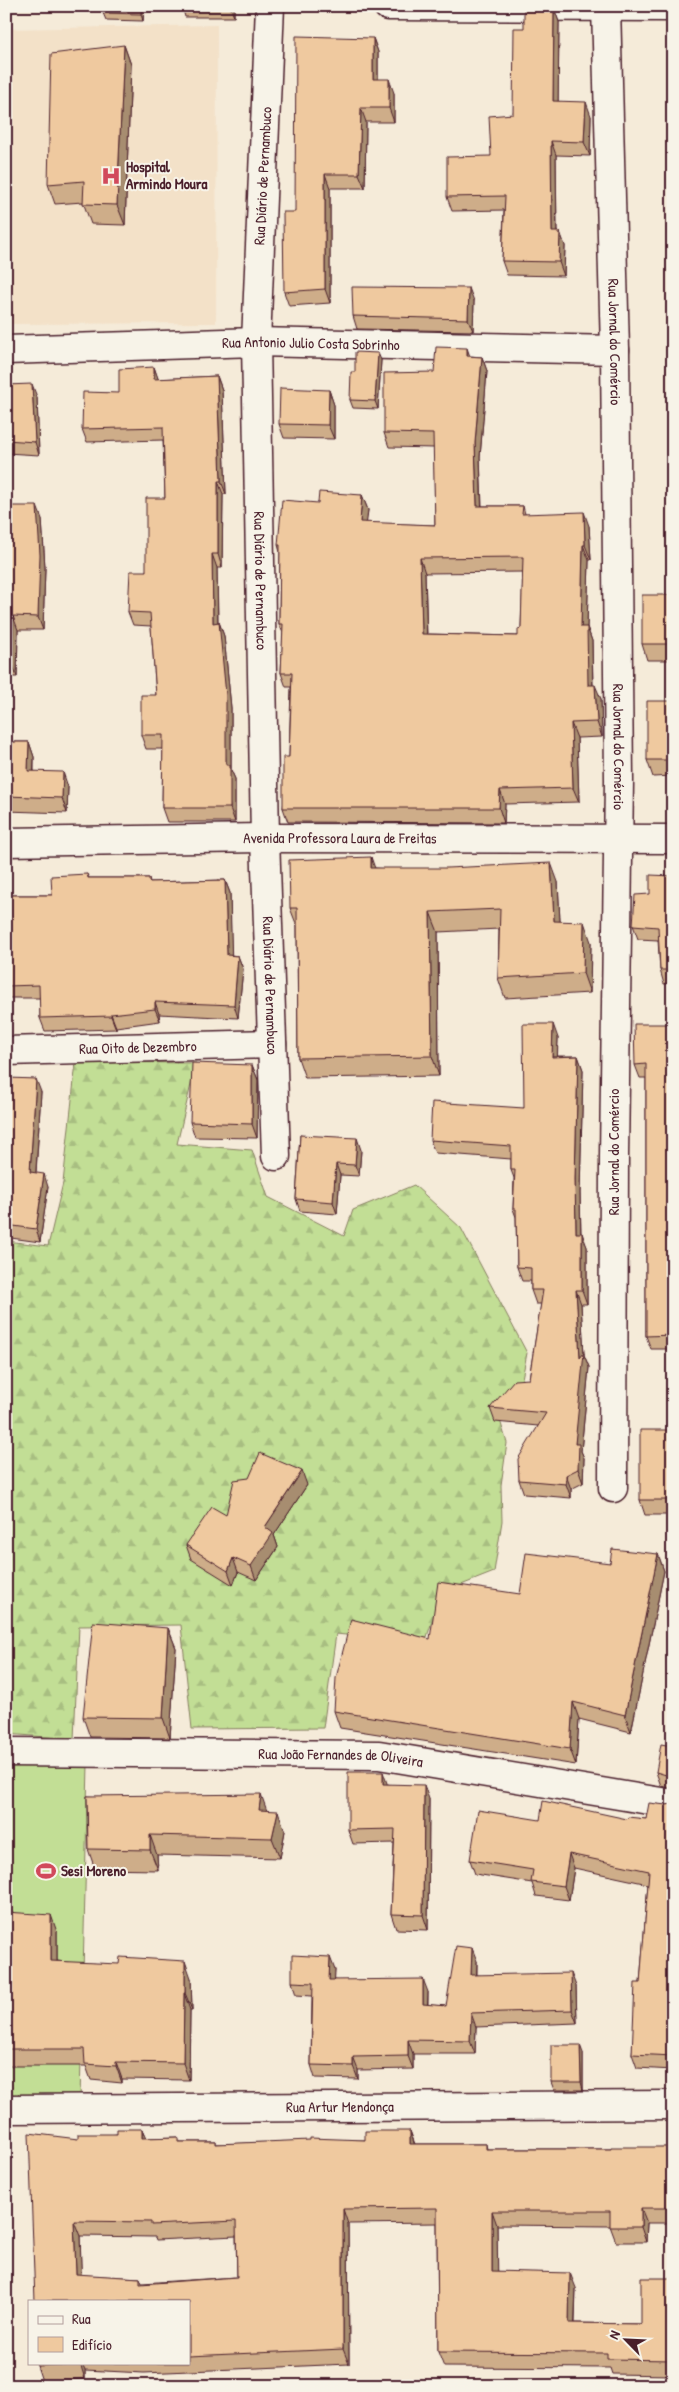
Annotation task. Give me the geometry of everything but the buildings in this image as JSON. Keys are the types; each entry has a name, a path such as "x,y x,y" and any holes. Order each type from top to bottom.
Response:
{"street":[{"name":"Rua Diário de Pernambuco","path":"270,6 256,342 265,838 276,1156"},
{"path":"388,6 673,7"},
{"name":"Rua Jornal do Comércio","path":"606,7 615,350 619,838 614,1127 613,1488"},
{"name":"Rua Antonio Julio Costa Sobrinho","path":"6,350 256,342 615,350"},
{"name":"Avenida Professora Laura de Freitas","path":"6,842 265,838 619,838 673,840"},
{"name":"Rua Oito de Dezembro","path":"6,1051 272,1044"},
{"name":"Rua João Fernandes de Oliveira","path":"6,1752 379,1755 673,1804"},
{"name":"Rua Artur Mendonça","path":"6,2109 673,2105"}],"shaded area":[{"name":"Hospital Armindo Moura","path":"217,25 216,323 6,324 6,29"}],"green space":[{"path":"76,1062 196,1063 177,1144 252,1150 268,1197 344,1236 353,1210 414,1185 461,1228 527,1353 519,1394 499,1417 507,1443 501,1485 502,1521 494,1572 441,1593 425,1643 336,1634 323,1728 192,1729 181,1625 79,1626 74,1739 6,1734 6,1241 48,1246 63,1183"},
{"name":"Sesi Moreno","path":"6,1762 88,1764 80,2100 6,2100"}],"place":[{"name":"Hospital Armindo Moura","path":"111,176"},
{"name":"Sesi Moreno","path":"46,1871"}]}
